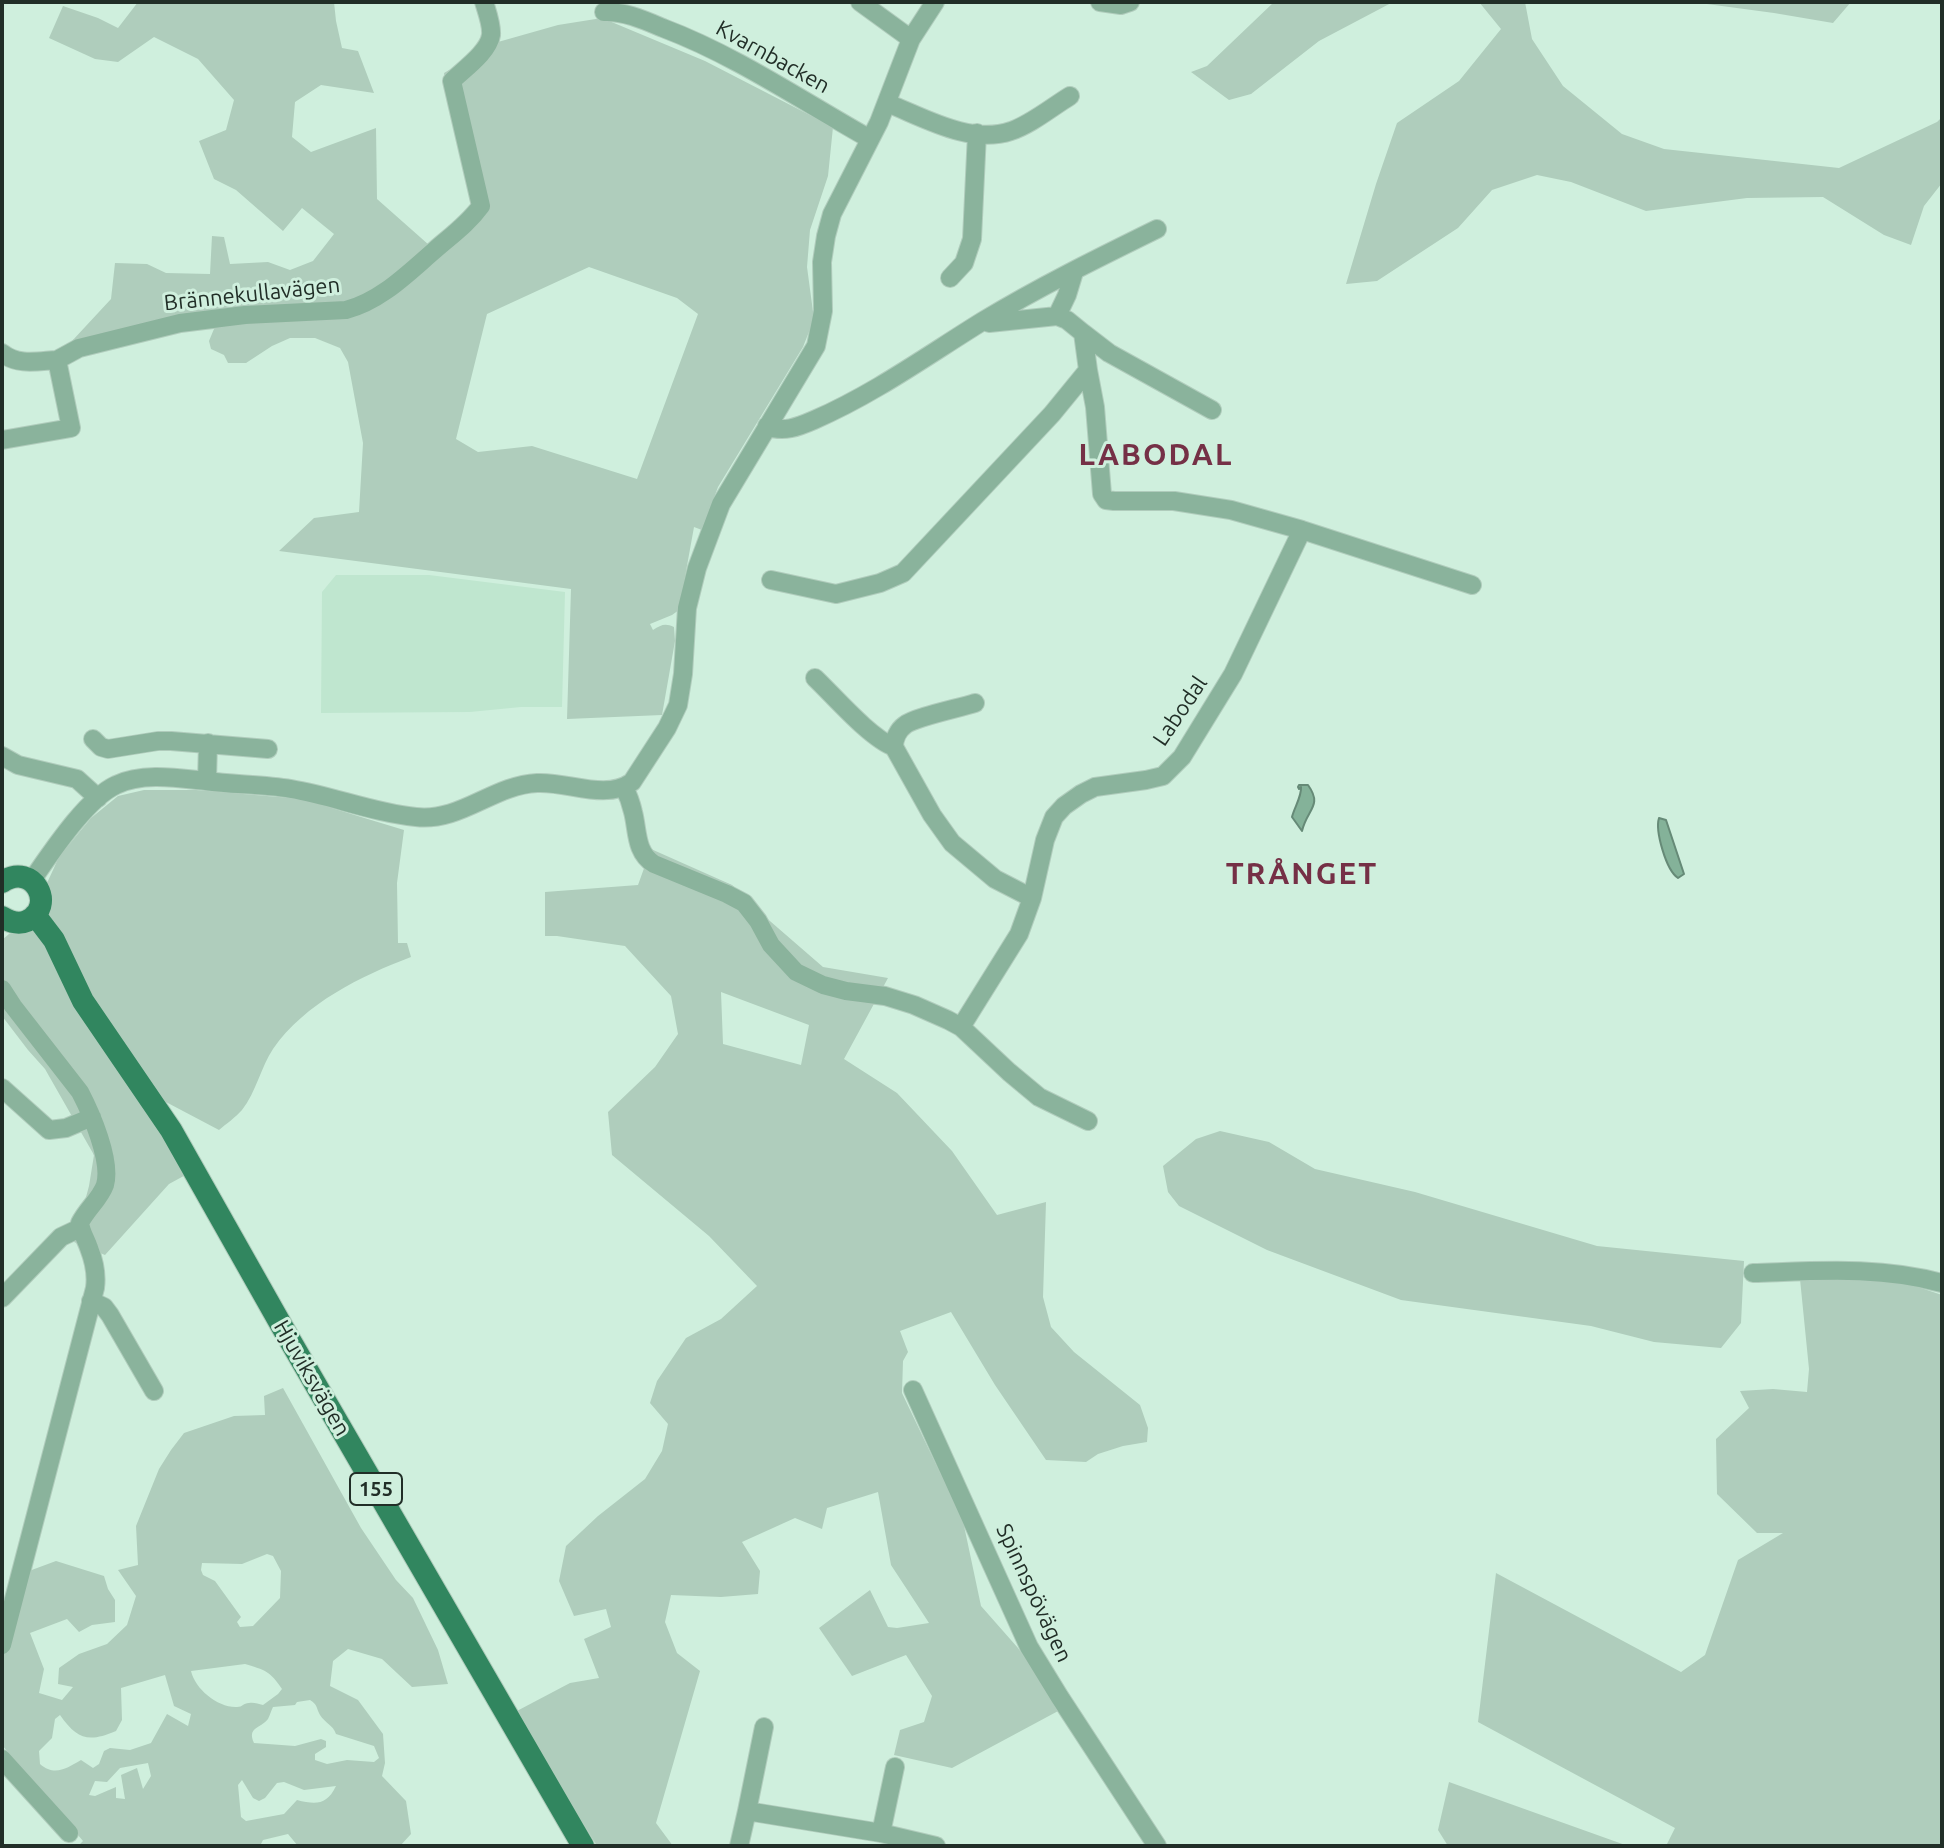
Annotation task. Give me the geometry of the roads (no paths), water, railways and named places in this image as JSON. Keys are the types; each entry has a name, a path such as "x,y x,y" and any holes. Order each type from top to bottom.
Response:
{"main road":[{"path":"2,882 17,876 32,880"},
{"name":"Hjuviksvägen","path":"32,880 41,897 35,915 54,940 83,1001 171,1130 583,1846"},
{"path":"2,917 21,923 35,915"}],"street":[{"name":"Brännekullavägen","path":"57,360 79,348 180,323 245,315 346,310 362,306 406,275 471,219 481,206 452,81 482,53 489,42 491,36 484,2"},
{"path":"860,2 911,39"},
{"path":"32,880 98,798 116,785 139,778 288,788 396,814 431,818 457,813 498,792 537,783 608,791 624,787 637,777 674,716 681,690 687,608 697,568 721,504 816,346 823,311 822,262 826,236 840,196 887,103 911,39 935,2"},
{"path":"1100,2 1121,5 1130,2"},
{"name":"Kvarnbacken","path":"604,12 637,18 689,37 759,73 870,139"},
{"path":"887,103 963,132 1001,134 1014,130 1070,96"},
{"path":"950,278 964,263 972,239 977,133"},
{"path":"767,426 777,430 789,429 832,412 986,320 1157,229"},
{"path":"1057,316 1074,272"},
{"path":"986,320 989,323 1057,316 1067,320 1109,353 1212,410"},
{"path":"1083,333 1095,407 1102,494 1106,500 1174,501 1231,510 1472,585"},
{"path":"2,353 19,362 57,360 71,428 2,440"},
{"path":"771,580 836,594 880,583 903,573 1052,414 1088,370"},
{"name":"Labodal","path":"961,1027 1019,934 1054,817 1064,806 1095,787 1163,776 1182,757 1237,667 1302,530"},
{"path":"815,678 869,730 894,747"},
{"path":"975,703 904,725 894,740 894,747 932,815 952,843 995,879 1032,898"},
{"path":"93,739 108,749 158,741 268,749"},
{"path":"207,781 208,743"},
{"path":"2,756 18,765 77,779 98,798"},
{"path":"624,787 644,856 654,864 744,903 771,945 796,972 823,985 885,996 914,1005 961,1027 1039,1097 1088,1121"},
{"path":"2,989 80,1092 101,1144 106,1182 81,1219 80,1228 91,1251 95,1270 95,1288 2,1645"},
{"path":"2,1088 49,1130 66,1128 92,1117"},
{"path":"2,1298 61,1237 80,1228"},
{"path":"1753,1273 1856,1270 1889,1272 1942,1283"},
{"path":"91,1301 104,1307 110,1315 154,1391"},
{"name":"Spinnspövägen","path":"913,1390 1029,1647 1150,1844"},
{"path":"739,1846 764,1727"},
{"path":"2,1759 69,1833"},
{"path":"881,1833 895,1767"},
{"path":"747,1811 881,1833 936,1846"}],"district":[{"name":"LABODAL","path":"1156,455"},
{"name":"TRÅNGET","path":"1302,874"}]}
